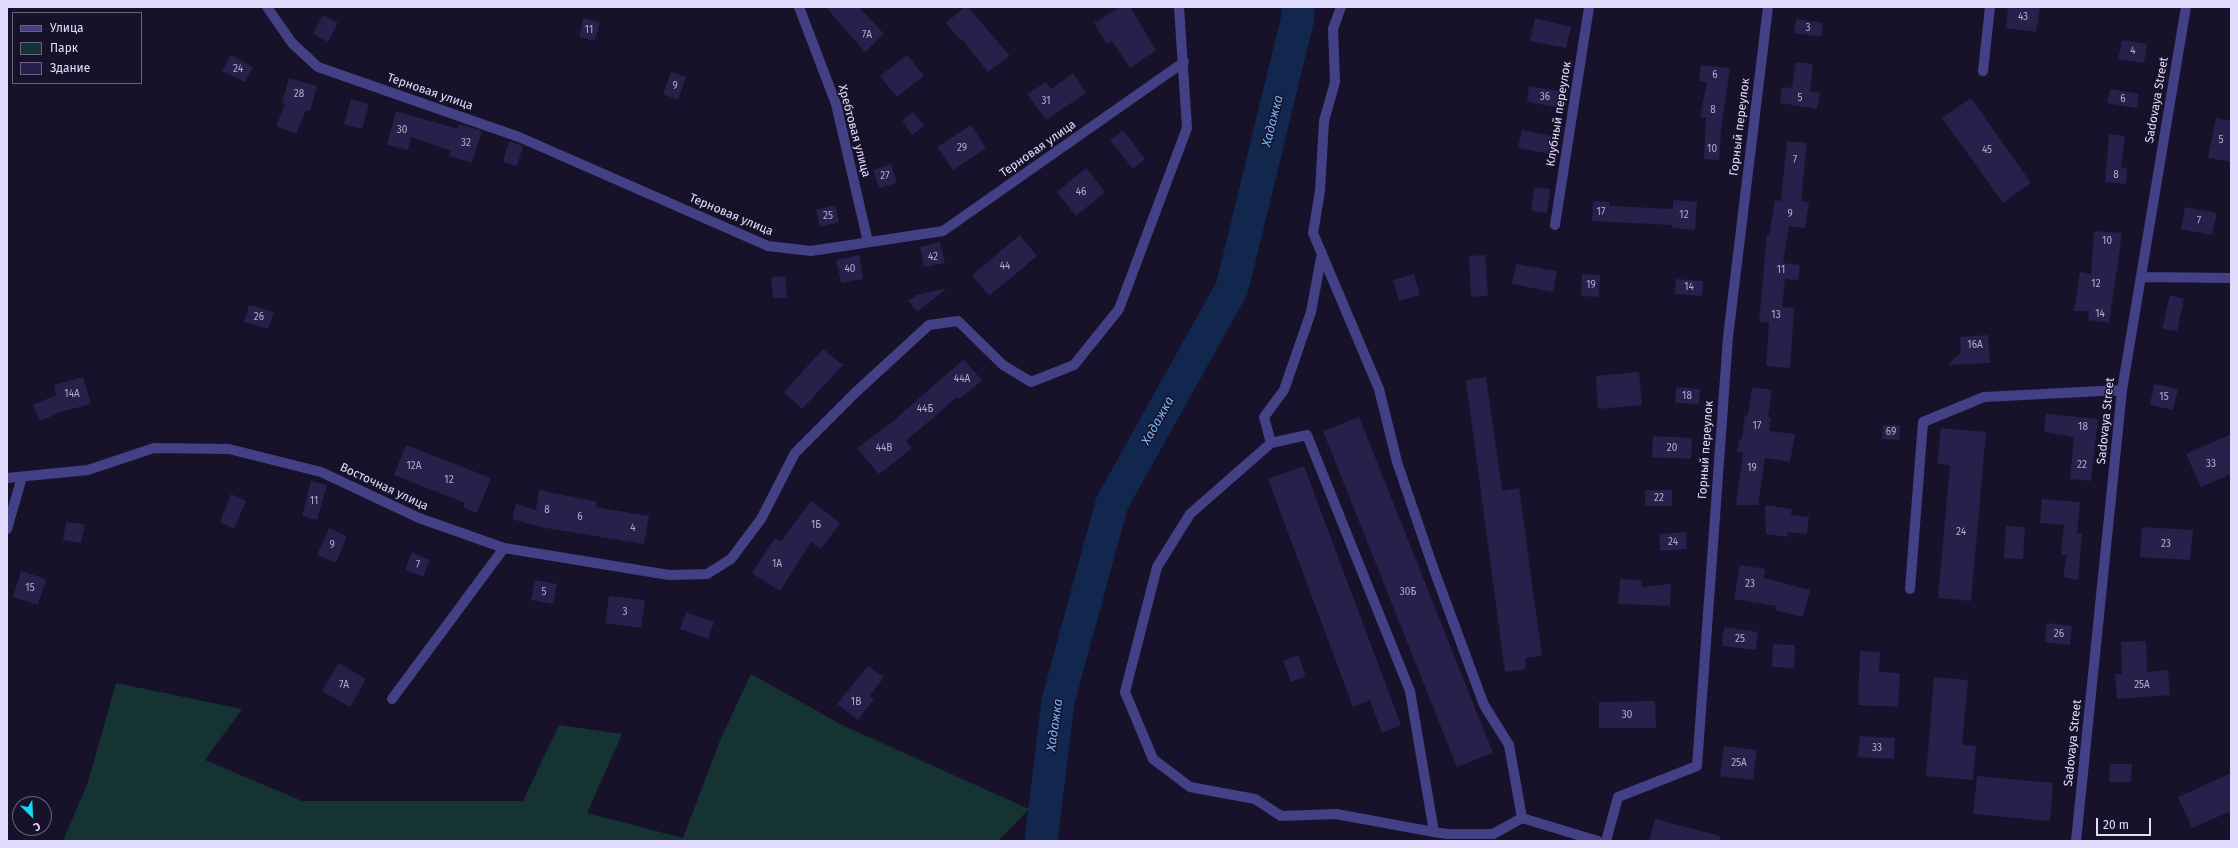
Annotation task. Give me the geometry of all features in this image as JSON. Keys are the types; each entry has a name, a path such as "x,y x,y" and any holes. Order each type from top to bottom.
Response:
{"street":[{"name":"Терновая улица","path":"267,7 292,43 318,66 519,137 768,246 811,251 943,231 1184,62"},
{"name":"Хребтовая улица","path":"799,7 836,104 868,242"},
{"path":"1180,7 1184,62"},
{"path":"1341,7 1333,29 1335,82 1324,121 1320,191 1313,233 1379,388 1397,462 1434,570 1484,705 1508,745 1522,818"},
{"name":"Клубный переулок","path":"1555,225 1589,7"},
{"name":"Горный переулок","path":"1606,841 1618,797 1697,766 1728,337 1768,7"},
{"path":"1983,71 1990,7"},
{"name":"Sadovaya Street","path":"2076,841 2122,390 2186,7"},
{"name":"Восточная улица","path":"7,478 88,470 154,448 229,449 321,472 419,518 504,548 669,575 707,574 731,560 761,519 795,453 856,392 928,325 958,321 1003,365 1031,382 1074,365 1119,309 1187,128 1184,62"},
{"path":"1271,443 1264,417 1284,390 1287,383 1311,312 1322,253"},
{"path":"2141,277 2231,278"},
{"path":"1910,589 1923,422 1984,397 2122,390"},
{"path":"1434,832 1410,691 1307,435 1271,443 1190,514 1157,566 1125,692 1153,759 1190,787 1255,799 1281,816 1336,814 1434,832 1447,834 1493,834 1522,818 1598,841"},
{"path":"7,529 22,477"},
{"path":"392,699 504,548"}],"green space":[{"path":"751,674 842,725 1029,809 998,841 63,841 88,782 116,683 242,709 205,760 302,801 523,801 559,725 622,734 587,813 683,838 721,738"}],"building":[{"path":"826,7 859,7 884,34 865,52"},
{"path":"965,7 968,7 1010,56 988,72 962,39 961,41 946,23"},
{"path":"1120,7 1130,7 1156,50 1130,68 1112,41 1107,44 1094,23"},
{"path":"2008,7 2040,7 2036,32 2006,28"},
{"path":"323,15 338,23 328,42 313,34"},
{"path":"583,18 600,22 595,41 579,37"},
{"path":"1535,18 1571,27 1566,48 1530,41"},
{"path":"1796,19 1823,23 1821,37 1794,33"},
{"path":"2122,40 2147,44 2144,63 2118,59"},
{"path":"231,55 253,67 245,82 222,71"},
{"path":"907,55 924,76 897,97 880,76"},
{"path":"1796,62 1813,64 1810,91 1820,93 1817,109 1780,103 1782,87 1792,88"},
{"path":"1701,65 1730,68 1721,130 1719,160 1704,159 1706,118 1700,117 1707,82 1699,81"},
{"path":"671,72 686,77 678,100 663,94"},
{"path":"1073,73 1086,93 1046,120 1027,94 1046,82 1051,89"},
{"path":"289,78 317,86 310,111 306,110 296,134 276,126 285,104 282,103"},
{"path":"1529,86 1564,92 1561,108 1527,102"},
{"path":"2110,89 2139,94 2137,108 2107,103"},
{"path":"1971,98 2031,183 2003,203 1942,118"},
{"path":"351,99 369,104 362,129 344,124"},
{"path":"396,111 458,129 459,124 482,131 472,163 449,156 451,151 411,137 408,150 387,145"},
{"path":"913,112 924,126 912,135 902,120"},
{"path":"2216,118 2231,121 2231,162 2208,158"},
{"path":"971,125 986,148 953,170 937,147"},
{"path":"1123,130 1145,159 1133,169 1110,140"},
{"path":"1522,130 1558,137 1555,155 1518,148"},
{"path":"2109,134 2125,136 2121,168 2127,168 2126,184 2105,182"},
{"path":"509,141 523,146 517,166 503,162"},
{"path":"1787,141 1807,143 1801,201 1809,202 1805,228 1789,226 1783,263 1800,265 1798,280 1785,279 1782,307 1794,308 1790,368 1766,366 1769,323 1759,322 1767,234 1769,235 1775,200 1781,201"},
{"path":"891,164 897,183 879,188 873,170"},
{"path":"1086,168 1105,192 1076,216 1057,192"},
{"path":"1534,187 1550,189 1547,213 1531,211"},
{"path":"1673,200 1697,202 1695,230 1671,228 1672,225 1592,221 1593,201 1610,202 1609,206 1673,209"},
{"path":"835,205 839,222 820,227 816,210"},
{"path":"2185,207 2217,213 2212,235 2181,229"},
{"path":"2094,231 2122,233 2109,323 2088,320 2089,311 2074,311 2080,272 2091,274"},
{"path":"1020,235 1037,256 989,296 972,275"},
{"path":"940,242 945,263 924,267 920,247"},
{"path":"859,255 863,279 841,283 836,260"},
{"path":"1485,255 1488,296 1471,297 1469,256"},
{"path":"1516,264 1557,271 1553,292 1512,284"},
{"path":"1414,274 1420,295 1399,301 1393,280"},
{"path":"1582,274 1600,275 1599,297 1581,296"},
{"path":"785,276 787,297 773,299 771,277"},
{"path":"1676,279 1703,281 1702,296 1675,294"},
{"path":"947,288 917,312 908,301 917,295"},
{"path":"2170,295 2184,299 2177,331 2162,329"},
{"path":"249,305 274,312 268,329 244,322"},
{"path":"1988,335 1990,363 1947,365 1961,353 1960,337"},
{"path":"823,349 843,365 802,409 784,392"},
{"path":"964,359 982,381 959,399 957,397 906,441 912,448 879,474 857,448 891,423"},
{"path":"1639,372 1642,405 1598,409 1596,376"},
{"path":"83,377 91,404 61,412 40,421 33,405 56,395 54,385"},
{"path":"1486,377 1502,491 1519,488 1542,656 1525,658 1526,669 1505,672 1466,380"},
{"path":"2154,384 2178,389 2173,410 2150,405"},
{"path":"1676,387 1700,389 1699,404 1675,403"},
{"path":"1752,387 1772,390 1768,417 1771,417 1769,431 1795,434 1790,462 1765,458 1758,505 1736,505 1743,453 1737,452 1739,439 1742,439 1745,415 1748,415"},
{"path":"2046,414 2098,419 2091,481 2070,479 2074,437 2044,432"},
{"path":"1359,417 1493,753 1457,767 1323,431"},
{"path":"1883,425 1900,425 1899,440 1882,439"},
{"path":"1941,428 1986,432 1971,601 1938,598 1950,465 1937,464"},
{"path":"2231,434 2231,474 2201,487 2186,454"},
{"path":"1653,436 1692,438 1691,459 1652,457"},
{"path":"406,445 491,478 477,513 463,507 465,503 394,475"},
{"path":"1304,466 1401,725 1382,733 1370,700 1353,707 1268,479"},
{"path":"311,481 327,485 317,520 302,516"},
{"path":"539,490 597,502 596,507 649,516 644,544 540,527 512,519 516,504 536,510"},
{"path":"1645,490 1672,490 1672,506 1645,506"},
{"path":"231,494 246,501 234,529 220,522"},
{"path":"2042,499 2080,502 2077,533 2082,534 2078,580 2063,577 2067,555 2061,555 2064,525 2040,523"},
{"path":"811,501 840,523 821,549 811,542 780,591 752,573 775,538 781,541"},
{"path":"1765,505 1792,509 1791,515 1809,517 1807,534 1788,532 1787,537 1766,534"},
{"path":"66,522 85,524 81,543 63,540"},
{"path":"2006,526 2025,527 2023,559 2004,558"},
{"path":"2142,527 2193,530 2190,560 2140,557"},
{"path":"329,528 347,536 336,563 317,555"},
{"path":"1686,532 1687,549 1660,551 1659,534"},
{"path":"412,552 430,560 423,577 405,570"},
{"path":"1740,565 1765,569 1764,578 1810,590 1803,617 1775,610 1776,606 1734,599"},
{"path":"21,571 46,579 38,605 13,597"},
{"path":"1620,579 1642,580 1641,587 1671,584 1670,606 1618,604"},
{"path":"535,580 557,584 553,604 531,600"},
{"path":"609,596 645,600 641,628 605,623"},
{"path":"686,612 714,622 708,639 680,629"},
{"path":"2047,623 2072,626 2070,645 2045,642"},
{"path":"1724,627 1758,632 1756,650 1722,646"},
{"path":"2146,641 2147,672 2168,670 2170,695 2117,699 2115,674 2122,674 2121,642"},
{"path":"1773,644 1795,645 1794,668 1772,667"},
{"path":"1860,651 1880,652 1879,672 1900,673 1898,707 1858,705"},
{"path":"1298,655 1306,676 1291,682 1283,661"},
{"path":"339,663 366,679 350,707 322,691"},
{"path":"868,666 884,677 870,696 874,699 858,720 837,704"},
{"path":"1934,677 1968,680 1962,745 1976,746 1973,780 1926,776"},
{"path":"1655,701 1656,728 1599,728 1599,702"},
{"path":"1860,736 1895,738 1894,759 1858,757"},
{"path":"1724,746 1757,750 1753,780 1720,776"},
{"path":"2110,764 2132,764 2131,782 2109,782"},
{"path":"2231,773 2231,811 2192,828 2178,797"},
{"path":"1977,776 2053,783 2050,821 1973,814"},
{"path":"1655,819 1720,836 1720,841 1649,841"}],"waterway":[{"name":"Хадажка","path":"1041,841 1058,701 1112,503 1232,288 1298,17 1298,7"}]}
